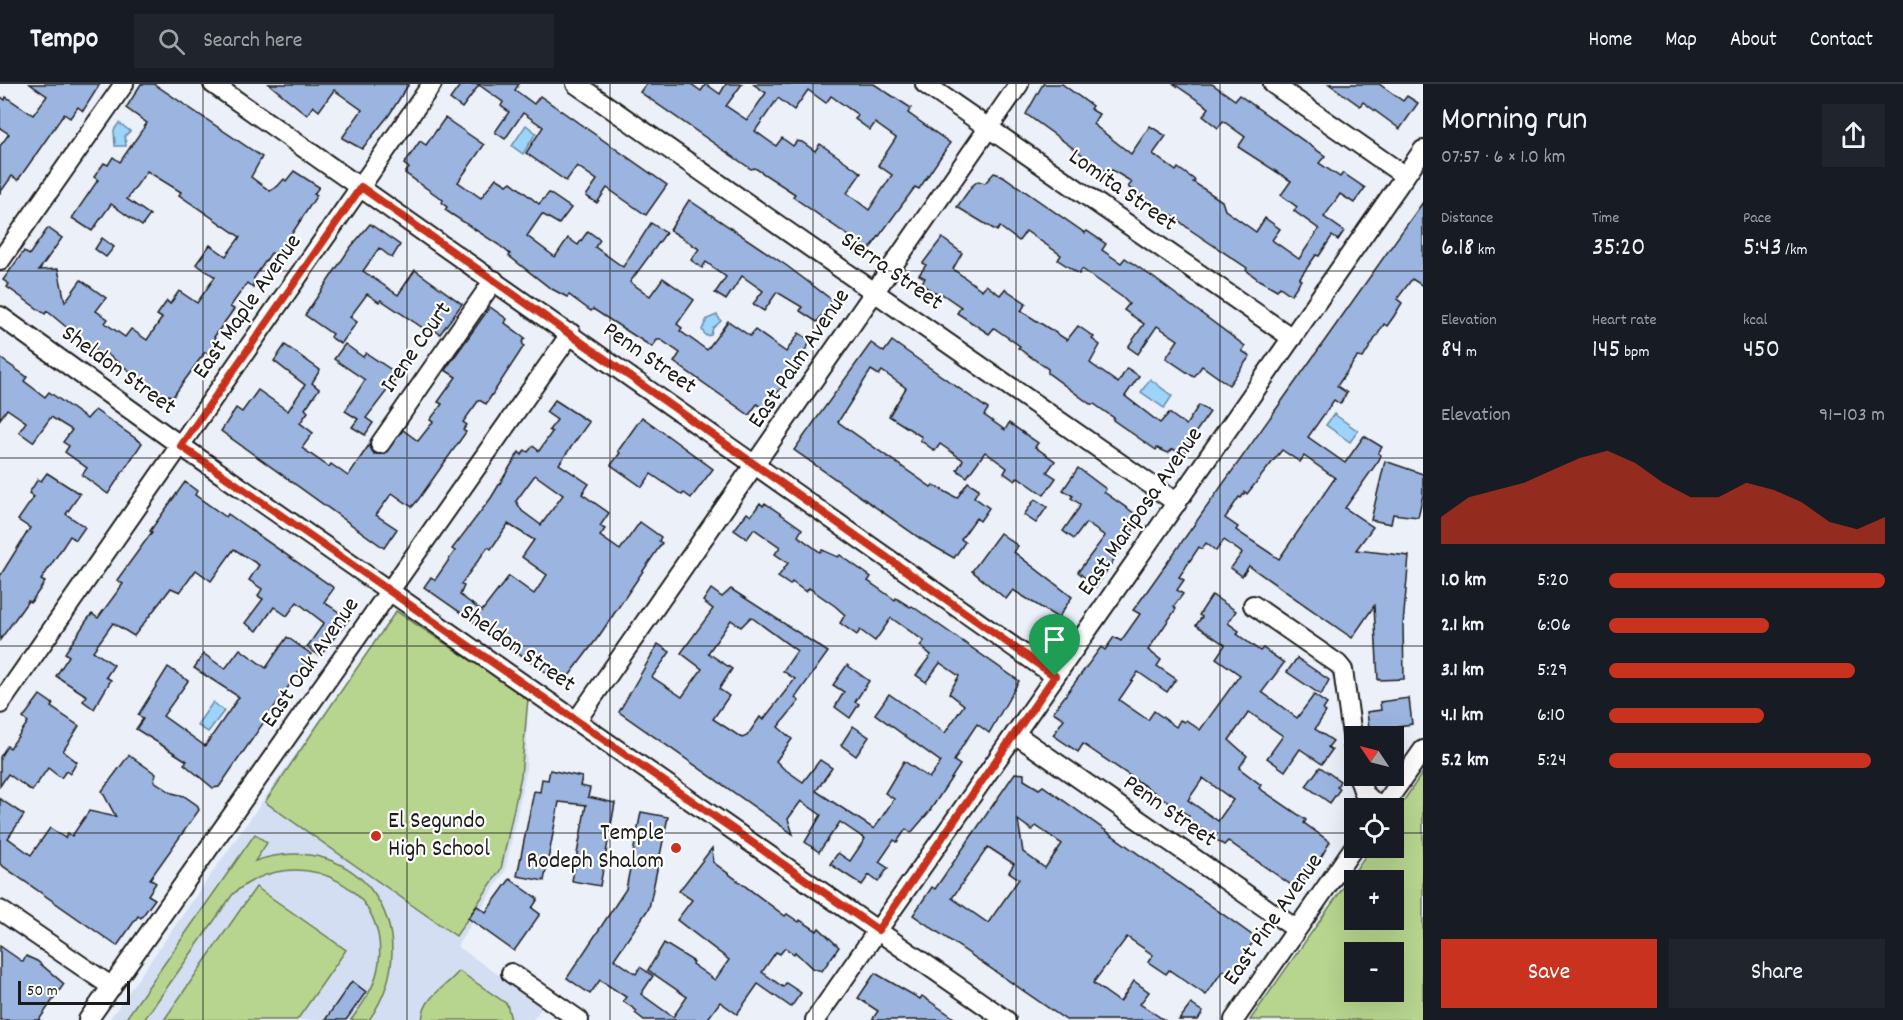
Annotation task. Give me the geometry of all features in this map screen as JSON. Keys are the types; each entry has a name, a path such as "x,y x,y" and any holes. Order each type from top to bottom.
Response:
{"street":[{"path":"0,261 124,84"},
{"name":"Penn Street","path":"213,84 571,333 1055,676"},
{"name":"East Maple Avenue","path":"0,704 432,84"},
{"name":"Sierra Street","path":"576,84 876,290 1177,503"},
{"name":"Lomita Street","path":"925,84 1292,338"},
{"name":"East Palm Avenue","path":"578,720 1020,84"},
{"path":"1273,84 1405,176"},
{"name":"East Mariposa Avenue","path":"815,1020 1423,150"},
{"name":"Irene Court","path":"380,444 494,280"},
{"name":"Sheldon Street","path":"0,316 181,446 578,720 1006,1020"},
{"name":"East Oak Avenue","path":"88,1020 571,333"},
{"path":"1253,605 1338,664 1345,676 1351,726"},
{"name":"Penn Street","path":"1015,734 1296,929"},
{"path":"1388,798 1423,750"},
{"name":"East Pine Avenue","path":"1234,1020 1346,858"},
{"path":"0,910 112,987"},
{"path":"511,973 579,1020"}],"shaded area":[{"name":"El Segundo High School","path":"396,611 528,698 526,772 505,871 457,946 543,1006 533,1020 109,1020"}],"green space":[{"path":"396,611 528,698 521,776 501,869 456,936 265,802"},
{"path":"1423,772 1423,1020 1250,1020 1344,886 1344,930 1404,930 1404,870 1356,870 1364,858 1404,858 1404,800"},
{"path":"255,834 267,843 255,861 292,854 325,859 353,872 374,894 388,921 392,953 386,986 369,1020 351,1020 369,994 376,976 379,946 373,919 359,897 339,881 314,872 287,870 259,877 233,894 144,1020 125,1020"},
{"path":"256,887 346,950 297,1020 164,1020"},
{"path":"459,971 507,1004 511,1020 422,1020 431,998"}],"water":[{"path":"119,123 130,131 125,136 126,146 115,146 114,130"},
{"path":"526,125 536,133 523,154 512,146"},
{"path":"717,315 721,321 713,328 711,335 706,336 702,330 707,319"},
{"path":"1150,379 1172,396 1164,408 1141,392"},
{"path":"1334,414 1358,431 1350,442 1326,425"},
{"path":"213,702 224,711 208,732 197,725"}],"building":[{"path":"30,84 100,84 83,111 78,107 70,118 64,114 18,180 12,176 0,193 0,146 9,134 0,128 0,96 5,100 6,97 33,115 47,96"},
{"path":"141,84 154,84 262,157 251,177 270,191 284,179 286,181 294,171 319,187 314,194 317,195 293,232 276,254 271,253 254,278 253,288 247,283 230,307 234,309 214,337 219,342 210,354 205,352 172,398 169,395 167,399 103,351 101,354 83,341 47,311 45,314 7,287 9,284 3,280 24,251 29,255 48,228 62,238 39,270 58,269 65,302 81,280 106,298 96,311 108,319 105,323 125,337 131,329 147,340 162,318 157,315 167,301 170,304 179,291 197,303 215,277 196,264 210,245 226,256 240,237 179,195 181,192 147,171 127,199 150,215 142,226 111,204 92,231 72,218 98,180 94,177 104,163 108,165 113,157 120,162 147,123 126,108"},
{"path":"269,84 409,84 389,115 362,149 342,138 362,110 334,90 319,111 313,106 307,115"},
{"path":"461,84 519,84 515,90 534,104 540,96 667,185 646,215 607,188 597,203 586,196 597,180 577,166 566,181 526,153 543,127 523,113 505,139 495,132 509,112 501,106 503,102 479,85 462,108 450,99"},
{"path":"646,84 691,84 701,91 706,84 720,94 726,84 742,84 726,106 747,120 766,93 753,84 874,84 911,108 908,113 950,143 919,189 915,187 869,250 793,197 795,194 755,168 751,169 640,92","holes":["808,90 826,103 831,96 858,115 855,119 870,130 875,123 896,138 878,165 892,175 869,210 847,193 861,173 846,162 820,144 815,151 802,142 797,141 793,146 782,138 776,146 755,131 778,98 794,110"]},
{"path":"1043,84 1062,84 1092,106 1090,109 1099,114 1093,124 1131,154 1150,126 1166,136 1153,154 1176,171 1178,168 1195,180 1193,182 1222,201 1225,210 1256,232 1265,218 1280,229 1272,240 1299,259 1319,229 1294,211 1297,207 1281,195 1291,181 1238,147 1245,137 1223,121 1218,128 1203,116 1209,108 1174,84 1212,84 1235,100 1239,95 1325,156 1319,163 1340,177 1343,173 1365,188 1354,203 1340,194 1324,217 1344,231 1338,240 1332,236 1319,256 1316,255 1291,295 1280,287 1277,290 1259,280 1246,270 1247,268 1189,229 1171,214 1170,216 1128,187 1132,182 1112,170 1109,174 1026,114"},
{"path":"1329,84 1379,84 1403,101 1407,96 1418,103 1400,129 1363,102 1360,106"},
{"path":"445,118 484,145 458,182 481,198 496,178 507,185 511,182 539,204 549,193 571,208 559,224 542,214 527,236 555,257 568,238 578,245 588,231 600,240 595,247 623,267 651,223 666,233 630,282 650,296 663,278 694,300 677,324 682,328 680,331 707,350 728,321 750,336 755,330 786,352 799,333 811,341 766,411 757,404 749,415 674,362 680,353 661,340 657,340 652,347 593,309 591,311 569,295 567,297 550,288 509,256 510,254 499,245 445,210 447,207 442,203 443,200 405,173 409,168 404,164 420,141 426,145"},
{"path":"994,173 1003,176 1085,233 1087,231 1106,244 1102,250 1121,263 1125,258 1245,346 1242,351 1250,356 1229,385 1202,366 1194,377 1166,358 1178,340 1157,326 1138,354 1128,347 1144,324 1124,310 1129,304 1122,297 1082,269 1079,274 1058,260 1061,255 1026,231 1019,241 1000,227 997,231 957,207 972,186 978,181 985,183"},
{"path":"689,200 787,266 832,300 817,322 800,311 802,307 777,292 764,311 753,304 763,291 742,276 726,300 715,293 726,277 706,262 702,268 691,260 699,249 670,230"},
{"path":"1423,202 1423,286 1412,279 1397,299 1402,303 1387,326 1384,324 1363,358 1357,357 1337,386 1347,393 1340,404 1334,400 1308,437 1345,463 1364,436 1382,447 1378,453 1381,455 1379,460 1345,508 1373,527 1356,550 1409,556 1403,625 1404,679 1378,680 1374,606 1352,638 1249,566 1242,576 1231,568 1242,553 1224,540 1216,551 1206,543 1202,549 1199,547 1179,577 1184,580 1177,590 1183,594 1174,606 1176,609 1148,650 1161,660 1157,666 1176,679 1167,692 1138,672 1119,700 1148,720 1154,711 1176,727 1180,720 1184,722 1186,720 1200,730 1240,675 1216,658 1225,645 1196,625 1202,617 1199,615 1212,595 1236,611 1228,623 1239,631 1237,634 1260,651 1263,648 1284,663 1262,692 1297,718 1314,695 1327,704 1323,710 1326,712 1315,729 1333,741 1328,747 1332,750 1322,764 1300,749 1285,771 1267,758 1283,736 1249,712 1229,740 1247,756 1239,768 1261,785 1259,788 1306,820 1304,823 1330,842 1314,869 1297,889 1228,841 1224,845 1187,819 1189,816 1083,744 1078,752 1053,735 1064,719 1053,712 1101,647 1105,650 1114,637 1121,641 1140,614 1133,610","holes":["1282,450 1300,462 1304,456 1335,478 1279,559 1236,530 1238,527 1225,518 1239,497 1241,498 1245,492 1247,494","1203,778 1233,800 1218,821 1188,800"]},
{"path":"370,224 400,245 392,258 379,248 363,271 398,295 415,270 462,304 440,334 429,326 426,330 381,300 379,302 367,294 350,317 357,322 341,344 330,337 332,334 305,315 350,248"},
{"path":"102,238 114,247 106,257 95,249"},
{"path":"942,238 962,253 953,269 982,290 986,285 1000,295 1005,289 1026,303 1021,311 1067,340 1078,326 1094,337 1092,339 1100,345 1090,363 1118,383 1127,368 1139,376 1125,396 1160,423 1169,413 1186,425 1199,405 1210,412 1188,443 1191,445 1183,455 1173,449 1168,453 1157,448 1156,450 1048,373 1048,369 1018,348 1020,346 994,328 989,334 957,313 961,307 921,284 925,278 919,275 926,265 923,263"},
{"path":"490,307 507,319 505,323 525,338 522,342 524,346 486,404 479,400 463,422 467,425 463,430 466,432 412,507 392,493 376,515 397,529 384,548 221,431 236,408 242,412 258,390 288,411 305,385 274,361 285,345 320,370 312,383 319,389 305,409 308,412 300,423 313,433 302,448 329,467 331,464 348,476 369,445 374,454 384,454 403,430 418,441 433,422 430,420 442,404 438,402 456,377 445,370"},
{"path":"892,341 988,409 984,415 1005,430 1009,423 1038,443 1035,447 1055,461 1047,472 1056,478 1044,495 1018,477 1015,481 1004,473 1007,468 985,452 967,477 957,470 963,460 940,444 935,451 920,440 922,437 889,416 906,388 882,371 879,375 871,370 838,422 931,487 933,485 957,498 968,482 979,489 974,497 989,508 980,521 976,518 961,539 965,542 954,558 921,539 794,450 871,343 884,352"},
{"path":"345,344 363,357 366,353 399,375 366,418 373,423 365,435 352,427 358,419 345,411 365,380 334,359"},
{"path":"0,358 27,377 24,381 45,397 49,392 87,419 95,410 142,443 108,494 82,475 87,468 65,452 69,446 63,442 72,430 51,417 33,442 19,432 26,422 7,409 0,419"},
{"path":"555,400 589,422 559,464 589,484 582,494 609,513 600,526 605,529 600,536 620,550 640,522 661,537 659,541 662,543 599,636 569,676 566,674 560,682 424,587 431,577 435,580 455,551 452,549 491,498 519,452 522,455 525,450 528,452 533,446 539,451 552,432 549,430 557,420 546,412","holes":["535,475 563,495 541,525 522,511 516,501","508,524 534,540 522,557 547,575 534,594 509,576 482,611 460,595 464,586 461,584 488,547 491,549"]},
{"path":"642,417 713,469 691,498 684,493 682,495 651,474 642,487 611,465"},
{"path":"1385,461 1423,474 1423,495 1418,517 1393,514 1391,524 1371,520"},
{"path":"1078,468 1106,489 1104,492 1141,518 1096,587 1078,572 1105,536 1086,523 1074,539 1063,531 1080,504 1063,490"},
{"path":"47,473 80,494 66,514 85,527 76,540 70,536 41,580 45,582 0,640 0,576 30,528 18,520 34,497 29,493 38,479 41,481"},
{"path":"185,482 197,491 195,495 226,517 228,514 334,588 324,602 349,619 320,656 307,647 324,623 297,602 287,616 274,607 257,631 245,623 263,599 258,596 262,589 249,580 259,565 234,549 211,581 196,570 180,592 171,588 134,636 113,623 93,651 114,665 106,677 111,680 94,709 83,701 87,696 56,676 69,656 65,653 92,614 98,618 123,584 117,580"},
{"path":"1035,499 1047,507 1036,523 1024,515"},
{"path":"760,503 763,506 765,503 802,529 798,536 820,552 822,550 838,557 840,555 871,577 868,581 895,600 896,598 912,606 1019,681 989,733 977,724 954,761 960,765 929,812 911,833 906,829 897,842 894,840 879,862 888,868 878,882 869,875 862,885 830,864 838,853 850,861 865,839 840,822 819,852 805,842 821,815 801,801 788,819 793,834 619,712 658,644 670,652 652,677 682,697 702,669 681,653 713,609 703,601 711,589 722,597 731,589 828,652 795,698 799,701 778,727 792,739 776,761 783,768 803,782 820,760 832,768 816,791 874,829 894,799 885,793 904,761 929,778 941,762 875,714 889,694 945,733 964,705 949,693 959,676 940,663 926,682 916,675 931,655 920,646 924,641 891,618 875,641 860,630 857,635 840,623 845,615 835,606 809,588 806,592 792,582 790,585 778,577 788,563 775,554 780,547 754,529 747,539 734,530 747,513 751,516","holes":["751,617 797,651 783,671 795,679 763,720 760,717 747,736 742,738 713,719 729,696 719,689 732,669 708,653 731,620 741,627"]},
{"path":"1000,533 1018,546 1014,552 1072,597 1058,618 1013,590 1006,599 972,571"},
{"path":"287,637 311,654 219,787 213,788 184,764 187,761 136,729 143,719 138,715 168,667 188,681 163,716 205,746 239,697 194,668 204,654 225,669 240,649 266,668"},
{"path":"1297,658 1329,680 1321,695 1287,672"},
{"path":"847,665 869,681 855,702 859,704 850,718 835,707 844,692 833,685"},
{"path":"40,695 53,704 51,707 79,726 63,751 77,762 70,774 66,771 61,778 48,768 32,791 8,774 0,786 0,757 7,746 10,748 28,722 23,718"},
{"path":"1409,698 1412,724 1369,726 1367,712 1381,710 1380,702"},
{"path":"853,726 869,737 856,756 841,745"},
{"path":"129,755 156,774 154,781 172,793 184,796 197,805 199,810 150,879 156,883 148,895 155,899 141,918 138,916 117,946 0,864 0,799 24,815 8,838 31,855 50,828 65,838 68,833 72,836 89,811 116,817 102,791"},
{"path":"1320,767 1340,781 1337,787 1340,789 1330,803 1306,786"},
{"path":"550,770 582,777 580,786 590,788 588,797 615,803 600,886 572,881 586,805 559,802 544,881 517,876 534,791 540,792 542,779 548,780"},
{"path":"1015,773 1024,774 1024,780 1039,789 1043,786 1256,938 1230,975 1223,970 1206,995 1169,970 1166,974 1148,962 1153,955 1127,937 1093,983 1120,1002 1134,981 1149,992 1140,1004 1164,1020 1066,1020 913,915 932,887 935,889","holes":["1018,820 1032,830 1036,826 1062,844 1045,868 1023,852","988,847 1014,864 1009,872 1019,879 988,923 952,898"]},
{"path":"641,812 668,817 649,908 614,959 636,974 640,967 653,976 641,994 673,1017 687,997 648,970 664,943 693,961 692,964 715,980 729,960 677,920 692,900 679,891 712,848 713,862 785,916 787,914 799,922 800,920 817,931 819,928 839,947 822,971 812,968 795,952 794,954 785,948 780,954 776,952 762,972 783,987 786,983 801,993 791,1007 758,984 737,1014 720,1002 707,1020 644,1020 635,1013 637,1011 623,1001 626,997 600,980 590,994 567,978 626,889"},
{"path":"510,879 538,899 532,908 540,914 514,951 468,918 477,906 486,912"},
{"path":"0,946 23,962 26,956 37,961 64,984 39,1020 0,1020"},
{"path":"875,973 920,999 922,996 957,1020 872,1020 878,1011 858,998"},
{"path":"352,981 366,992 346,1020 325,1020"},
{"path":"1191,1004 1203,1012 1198,1020 1179,1020"}],"place":[{"name":"El Segundo High School","path":"376,836"},
{"name":"Temple Rodeph Shalom","path":"676,848"}],"route":[{"path":"361,187 1055,676 878,930 181,446 361,187"}]}
